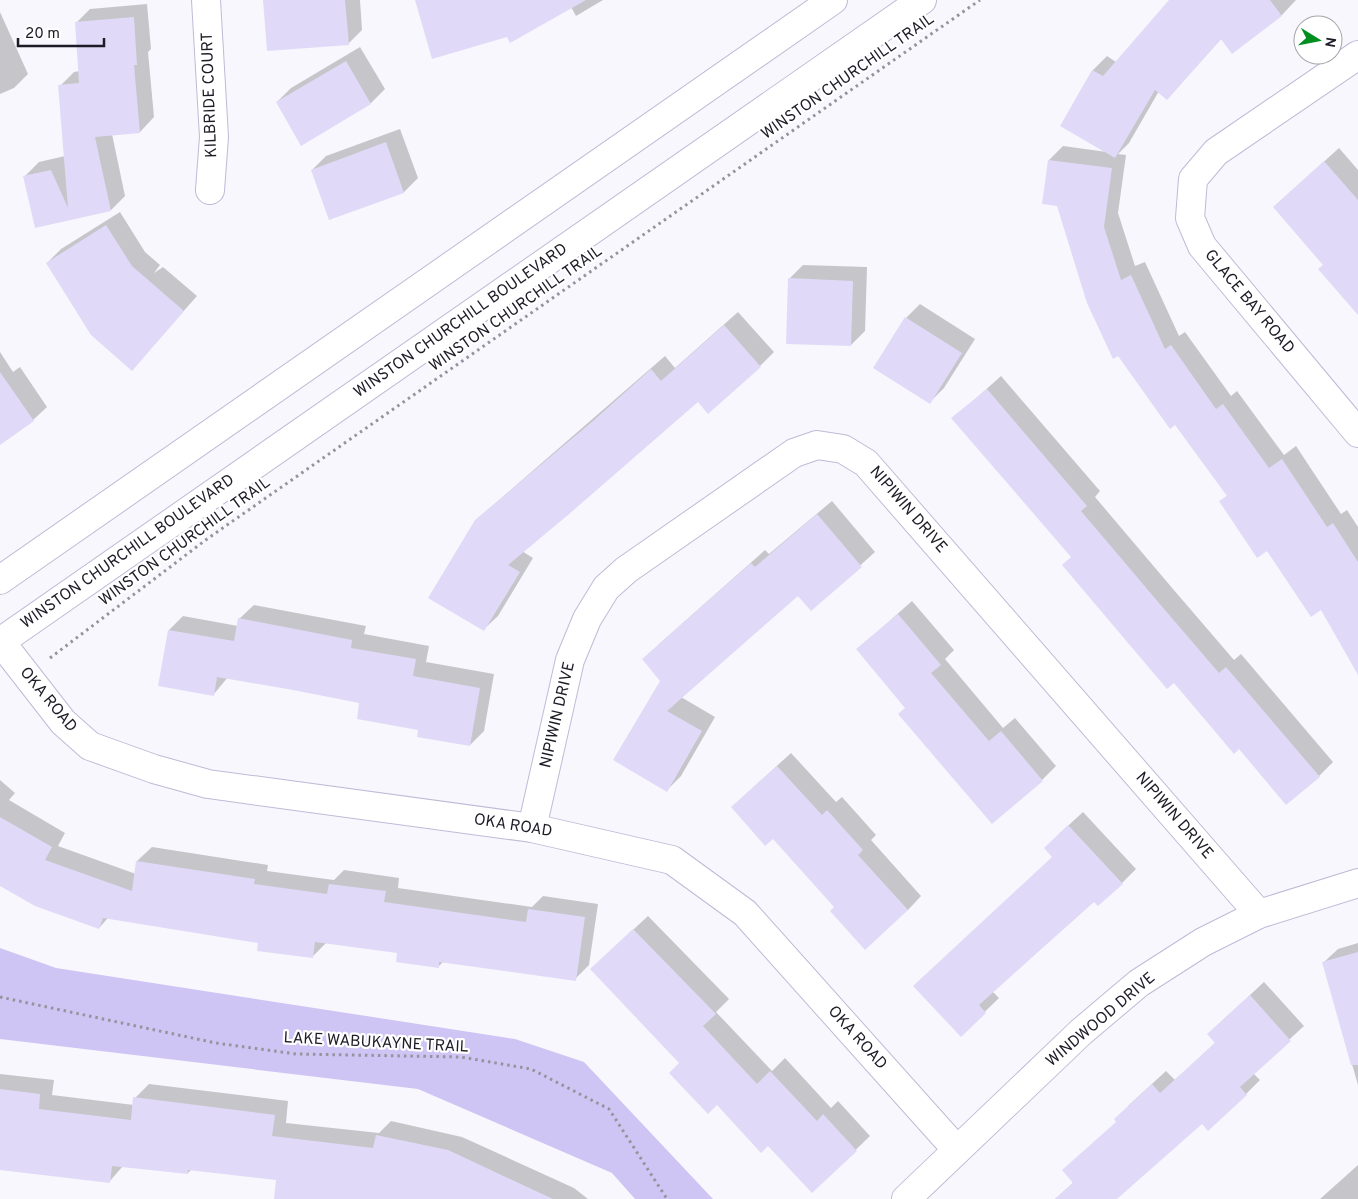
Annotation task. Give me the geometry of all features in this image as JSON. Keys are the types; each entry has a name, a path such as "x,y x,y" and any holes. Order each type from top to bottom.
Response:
{"street":[{"name":"KILBRIDE COURT","path":"206,0 214,137 210,190"},
{"path":"0,580 833,0"},
{"name":"WINSTON CHURCHILL BOULEVARD","path":"0,642 922,0"},
{"name":"GLACE BAY ROAD","path":"1358,55 1216,152 1193,179 1190,218 1202,246 1358,433"},
{"name":"NIPIWIN DRIVE","path":"532,828 570,660 587,620 606,588 626,570 794,453 817,445 842,450 866,462 1259,914"},
{"name":"OKA ROAD","path":"0,642 62,722 90,746 154,769 208,784 532,828 672,860 745,913 957,1150"},
{"name":"WINDWOOD DRIVE","path":"906,1199 1081,1032 1139,983 1203,942 1259,914 1358,883"}],"path":[{"name":"WINSTON CHURCHILL TRAIL","path":"72,644 115,607 207,539 980,0"},
{"name":"LAKE WABUKAYNE TRAIL","path":"0,997 216,1043 296,1054 461,1057 531,1069 609,1109 667,1199"}],"shaded area":[{"path":"0,948 56,968 515,1039 584,1062 713,1199 635,1199 612,1173 418,1089 0,1039"}],"building":[{"path":"263,0 345,0 349,45 267,51"},
{"path":"415,0 586,0 510,43 507,37 432,59"},
{"path":"1169,0 1270,0 1282,16 1232,54 1221,39 1167,100 1155,90 1115,158 1060,126 1092,70 1103,76"},
{"path":"134,17 137,65 134,65 140,133 95,137 111,211 35,228 23,176 51,170 68,208 58,85 79,83 75,22"},
{"path":"346,61 371,104 301,146 276,102"},
{"path":"386,142 404,193 329,220 311,170"},
{"path":"1048,160 1112,168 1104,227 1121,280 1131,275 1165,349 1171,345 1216,409 1223,404 1269,468 1282,459 1327,527 1333,523 1358,562 1358,675 1321,610 1311,617 1267,551 1257,558 1219,501 1227,496 1175,425 1170,429 1118,356 1113,359 1087,303 1057,206 1042,204"},
{"path":"1324,161 1358,200 1358,315 1318,269 1323,265 1273,207"},
{"path":"106,225 132,266 184,311 132,371 91,335 46,263"},
{"path":"788,278 853,281 851,346 786,344"},
{"path":"905,317 962,353 930,404 873,368"},
{"path":"724,325 761,367 708,414 698,402 508,565 520,572 484,631 428,598 475,520 593,421 651,369 661,381"},
{"path":"0,372 34,421 0,445"},
{"path":"987,389 1087,506 1081,511 1219,673 1226,667 1320,777 1286,805 1239,749 1234,754 1174,683 1167,689 1062,565 1071,557 951,418"},
{"path":"817,514 862,567 811,611 798,596 667,711 702,731 667,792 613,760 660,681 642,659 751,563 755,567"},
{"path":"898,614 941,665 931,673 989,741 1001,731 1043,781 992,824 898,714 905,708 856,649"},
{"path":"238,618 352,640 351,648 416,659 413,676 480,688 470,746 417,737 418,730 357,719 359,703 293,690 217,677 214,696 158,686 168,630 234,641"},
{"path":"777,766 822,815 827,810 863,850 858,855 908,910 865,950 830,911 834,907 773,839 765,846 731,807"},
{"path":"0,817 52,847 45,860 132,891 136,861 255,879 254,884 327,894 329,884 386,891 384,902 526,922 528,909 585,917 576,981 439,962 439,968 396,962 397,953 315,942 313,958 257,951 258,943 103,918 99,929 35,906 0,886"},
{"path":"1068,825 1123,884 1098,906 1094,902 979,1005 986,1013 961,1037 913,986 1052,857 1044,848"},
{"path":"633,929 716,1014 703,1026 757,1084 770,1071 817,1121 823,1114 857,1151 812,1193 768,1146 761,1153 717,1105 708,1114 669,1073 679,1063 590,969"},
{"path":"1358,952 1358,1065 1351,1065 1322,962"},
{"path":"1250,995 1291,1041 1240,1087 1247,1095 1208,1131 1202,1124 1117,1199 1055,1199 1073,1183 1062,1170 1116,1122 1114,1119 1152,1084 1160,1093 1215,1043 1207,1034"},
{"path":"0,1089 40,1094 39,1109 131,1120 133,1097 275,1115 272,1136 373,1148 376,1135 448,1150 553,1199 274,1199 276,1180 188,1170 188,1174 112,1166 110,1183 0,1170"}]}
